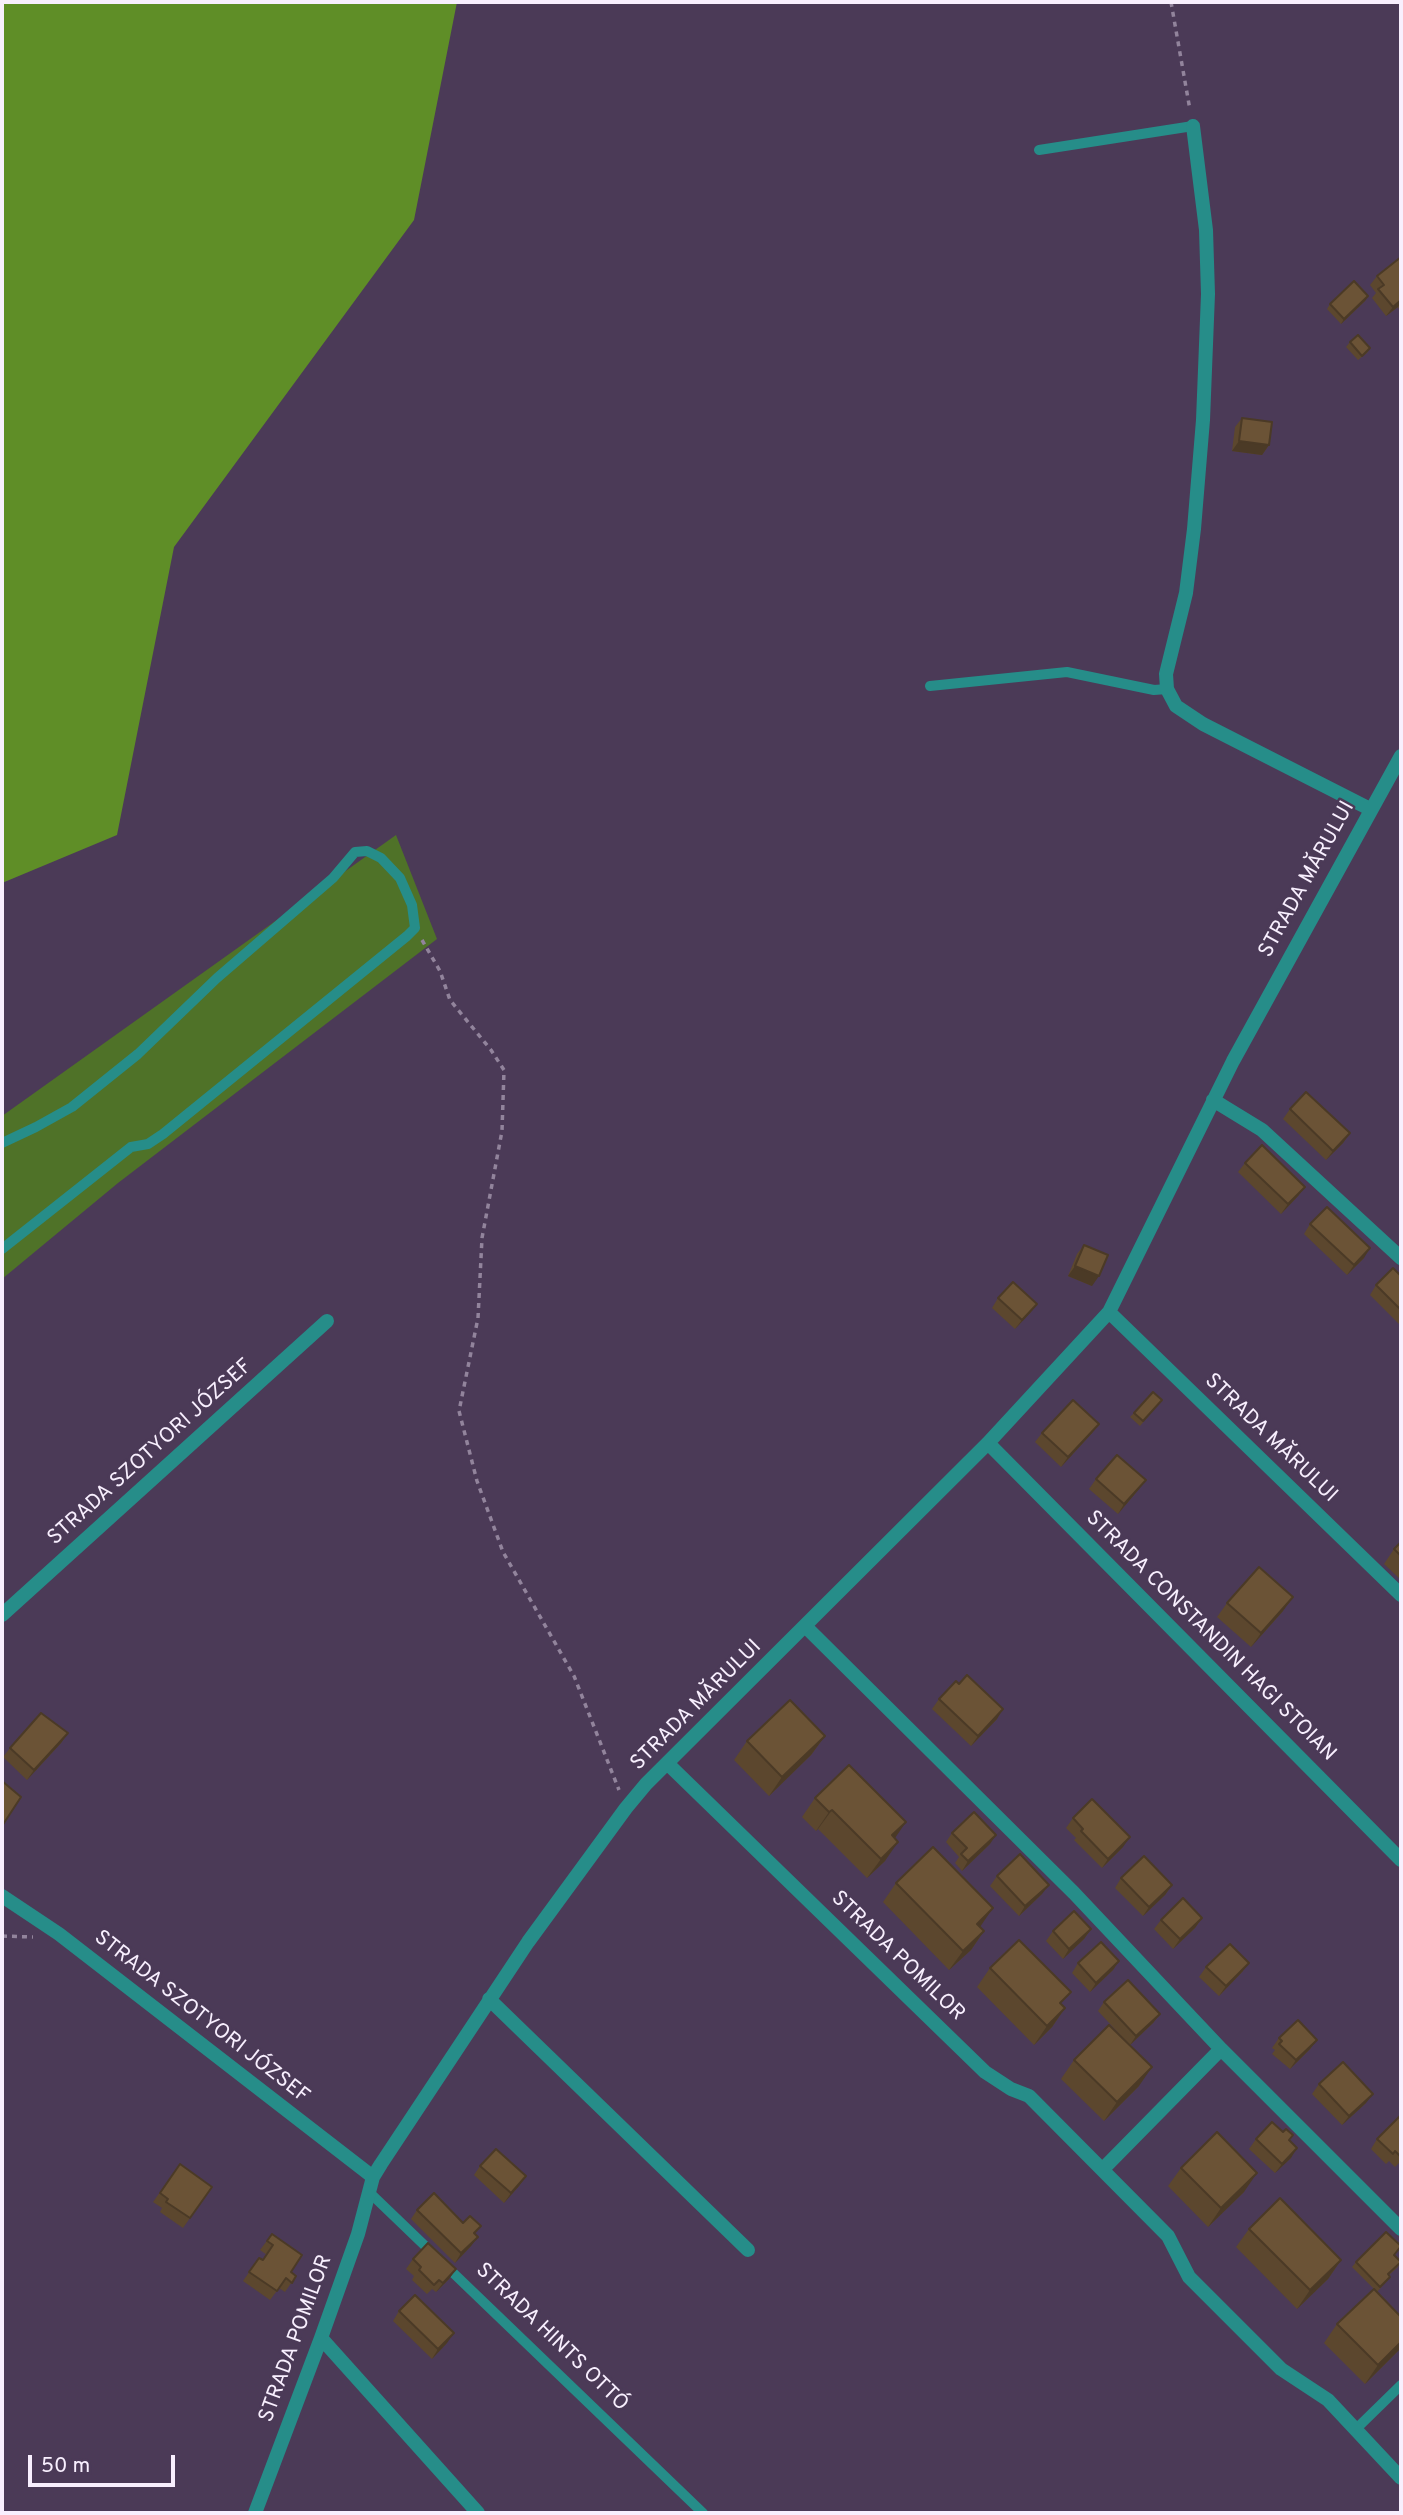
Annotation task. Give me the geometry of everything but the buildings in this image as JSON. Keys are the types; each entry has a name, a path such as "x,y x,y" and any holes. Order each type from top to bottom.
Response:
{"street":[{"path":"1193,126 1206,230 1208,294 1203,420 1186,593 1166,674 1167,689 1176,706 1203,724 1370,809"},
{"name":"STRADA MĂRULUI","path":"373,2177 528,1942 626,1808 988,1443 1109,1312 1213,1100 1401,756"},
{"path":"1213,1100 1262,1130 1401,1258"},
{"name":"STRADA MĂRULUI","path":"1109,1312 1401,1595"},
{"name":"STRADA SZOTYORI JÓZSEF","path":"2,1615 327,1321"},
{"name":"STRADA CONSTANDIN HAGI STOIAN","path":"988,1443 1401,1860"},
{"path":"806,1627 1074,1893 1221,2049 1401,2229"},
{"name":"STRADA POMILOR","path":"668,1764 985,2072 1010,2089 1030,2096 1168,2236 1189,2277 1281,2369 1328,2400 1401,2478"},
{"name":"STRADA SZOTYORI JÓZSEF","path":"2,1896 59,1934 373,2177"},
{"path":"489,1999 748,2250"},
{"path":"1103,2169 1221,2049"},
{"name":"STRADA POMILOR","path":"255,2513 358,2234 373,2177"},
{"path":"321,2338 478,2513"}],"lane":[{"path":"1039,150 1193,126"},
{"path":"930,686 1067,672 1154,690 1167,689"},
{"path":"2,1143 72,1107 138,1054 217,978 333,878 355,852 367,851 381,858 400,878 412,905 415,928 163,1133 148,1144 131,1147 121,1154 2,1249"},
{"name":"STRADA HINTS OTTÓ","path":"369,2192 703,2513"},
{"path":"1356,2429 1401,2385"}],"path":[{"path":"1171,2 1193,126"},
{"path":"415,928 440,971 450,1000 504,1070 502,1131 482,1238 478,1318 459,1411 477,1480 503,1552 574,1676 626,1808"}],"green space":[{"path":"2,2 457,2 414,220 174,547 117,835 2,883"},
{"path":"396,835 437,939 118,1183 2,1279 2,1116"}]}
